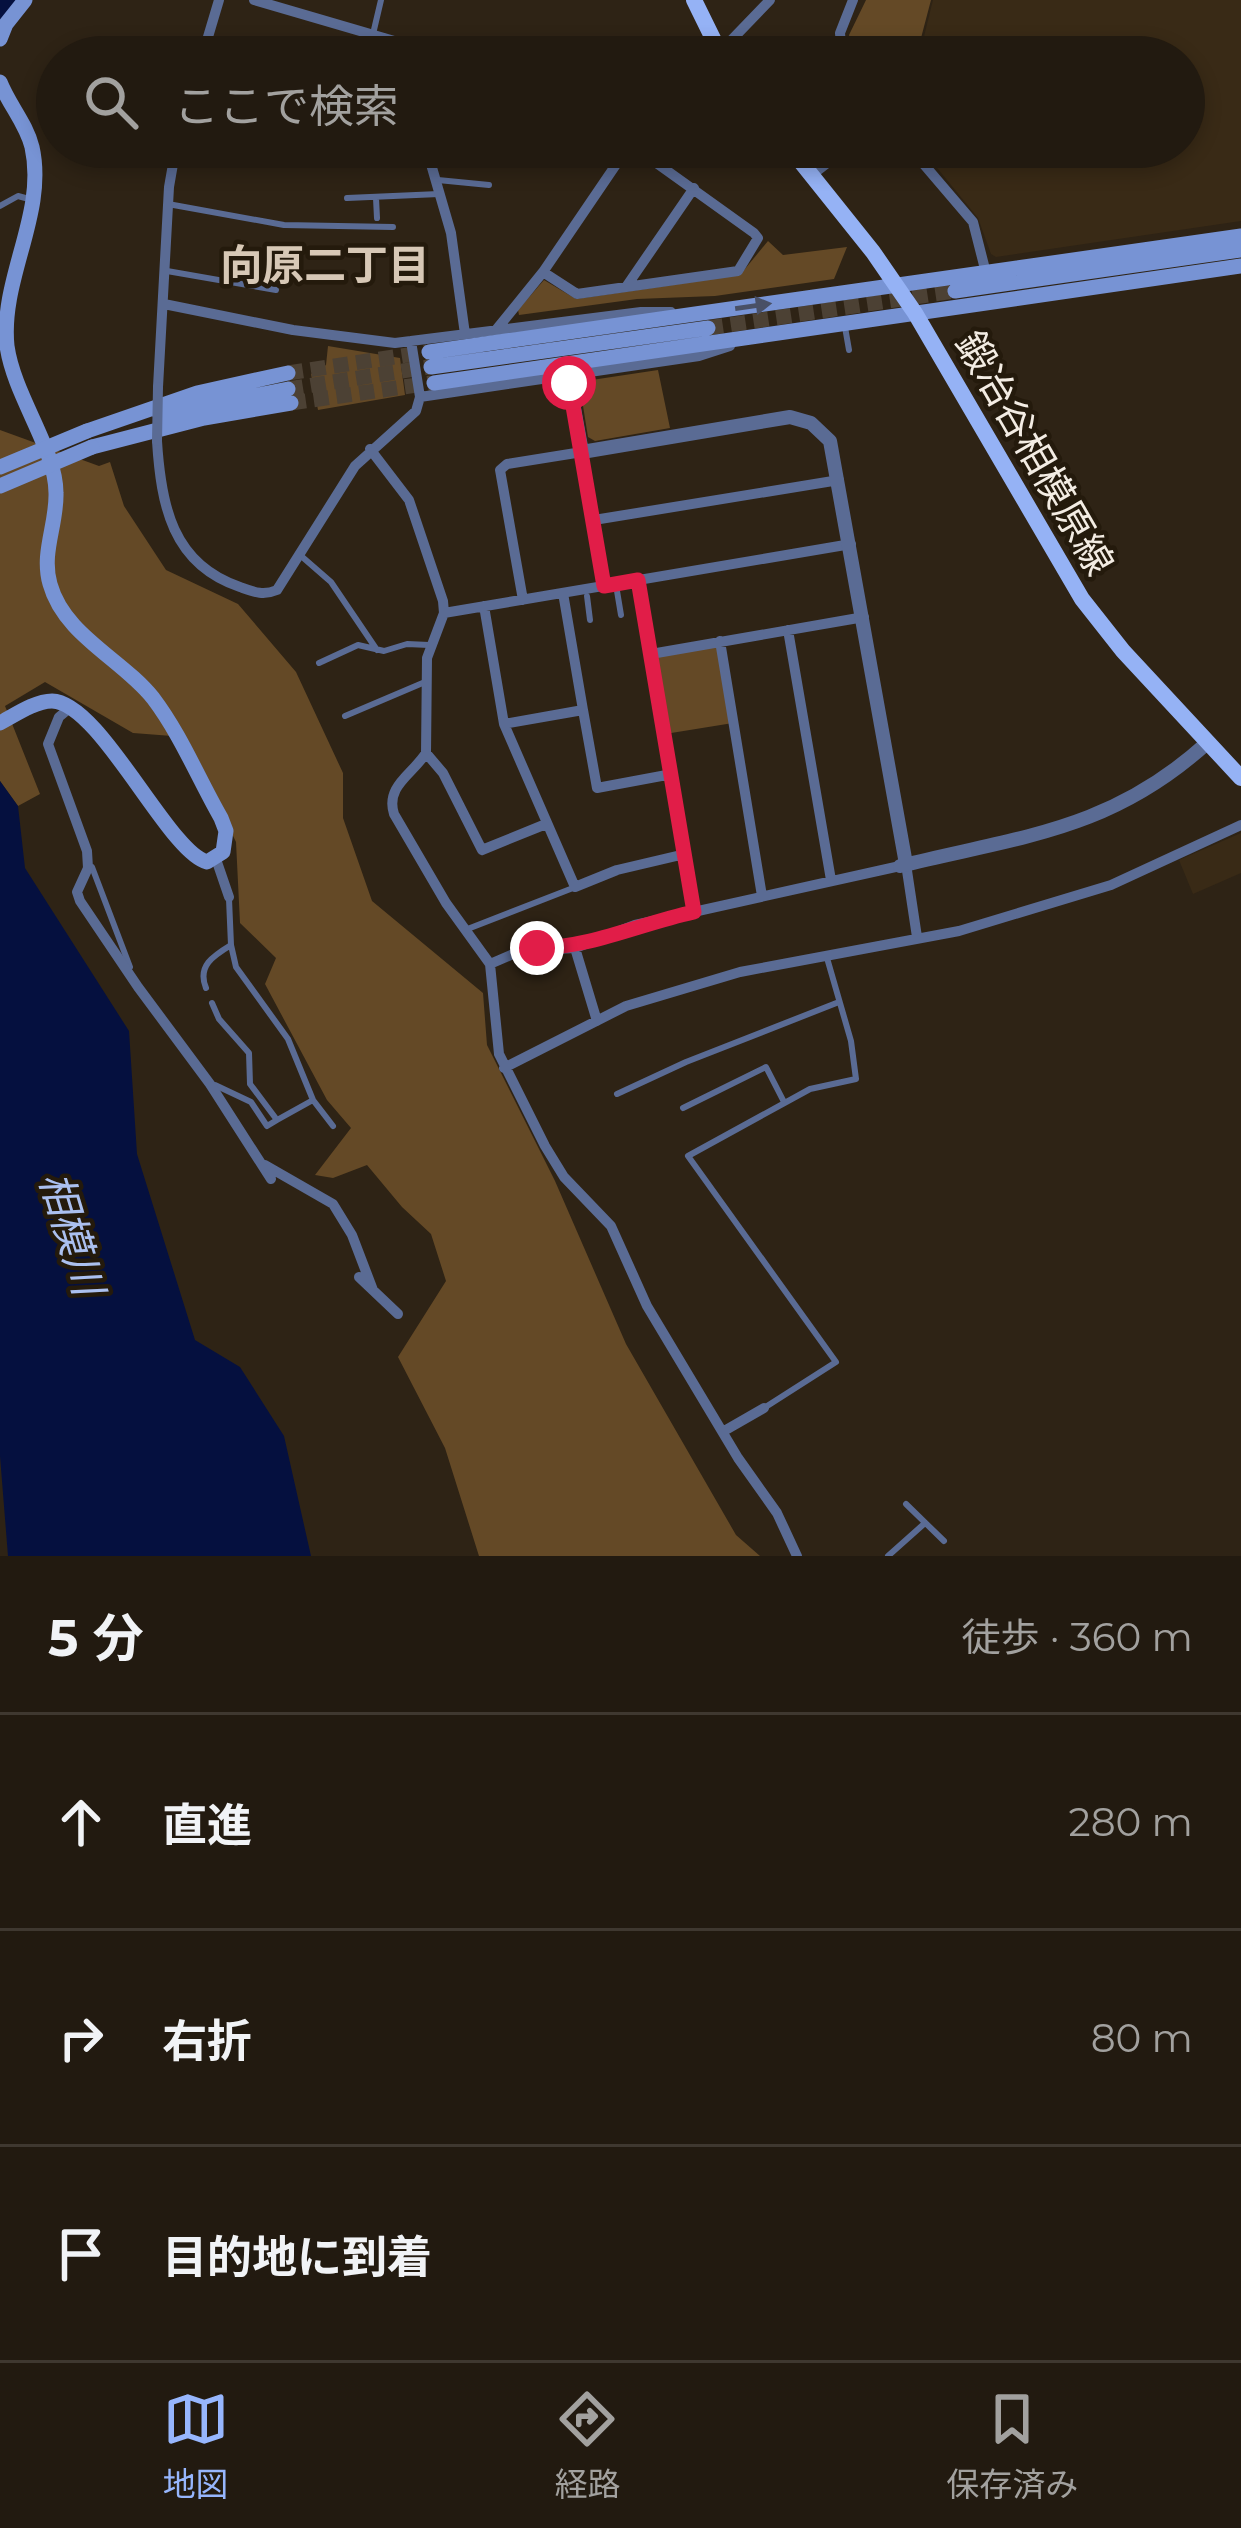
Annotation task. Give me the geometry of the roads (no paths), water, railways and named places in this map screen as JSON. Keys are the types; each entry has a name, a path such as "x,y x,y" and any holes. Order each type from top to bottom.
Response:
{"main road":[{"path":"0,39 25,0"},
{"path":"694,0 710,36"},
{"path":"0,82 31,145 32,200 12,277 6,328 18,392 55,479 48,580 65,616 141,684 165,717 226,831 223,852 207,862 189,852 140,784 71,706 43,701 0,723"},
{"name":"鍛冶谷相模原線","path":"808,168 914,313 1082,599 1123,651 1241,778"},
{"path":"1241,236 896,285 431,367 762,336 1241,266"},
{"path":"955,291 1241,250"},
{"path":"0,466 202,405 289,388"},
{"path":"0,486 89,439 197,393 289,388"},
{"path":"89,439 204,418 289,388"}],"street":[{"path":"208,36 219,0"},
{"path":"254,0 378,36"},
{"path":"736,36 770,0"},
{"path":"840,36 853,0"},
{"path":"173,168 157,441 164,509 176,534 209,575 261,594 271,593 355,466 416,411 420,397 411,341"},
{"path":"431,168 458,270 465,334"},
{"path":"496,329 616,168"},
{"path":"543,272 577,294 738,271 758,238 663,168"},
{"path":"814,174 822,168"},
{"path":"927,168 973,222 986,273"},
{"path":"626,287 694,188"},
{"path":"164,304 364,341 411,341 641,312 711,320"},
{"path":"420,397 699,356 762,336"},
{"path":"568,376 610,588"},
{"path":"523,599 500,470 507,464 790,417 811,423 825,434 835,457 917,937"},
{"path":"370,449 409,500 444,613 429,645 426,753 443,773 482,850 546,824"},
{"path":"594,520 839,480"},
{"path":"444,613 850,544"},
{"path":"638,580 694,912"},
{"path":"562,593 597,788 672,774"},
{"path":"484,606 504,724 574,887 616,870 685,854"},
{"path":"651,654 864,617"},
{"path":"788,630 831,880"},
{"path":"720,641 762,896"},
{"path":"71,706 58,717 48,744 88,858 77,892 80,901 271,1179"},
{"path":"504,724 583,710"},
{"path":"490,964 520,950 574,947 635,926 1090,819 1155,784 1207,743"},
{"path":"426,753 394,788 390,801 490,964 504,1068 564,1177 610,1226 647,1306 777,1513 797,1556"},
{"path":"504,1068 626,1006 740,972 959,931 1111,885 1241,825"},
{"path":"216,859 229,898"},
{"path":"574,947 597,1021"},
{"path":"257,1160 333,1204 352,1235 373,1290"},
{"path":"359,1277 398,1314"},
{"path":"724,1431 764,1408"}],"lane":[{"path":"378,36 381,0"},
{"path":"434,179 489,185"},
{"path":"346,198 439,194"},
{"path":"0,206 18,196 32,200"},
{"path":"376,197 377,218"},
{"path":"168,203 284,226 393,226"},
{"path":"166,271 276,290"},
{"path":"845,323 849,350"},
{"path":"300,555 331,582 376,650"},
{"path":"610,588 620,615"},
{"path":"586,596 590,620"},
{"path":"319,663 347,648 429,645"},
{"path":"345,716 426,682"},
{"path":"365,706 369,717"},
{"path":"88,858 138,987"},
{"path":"465,930 574,887"},
{"path":"229,898 236,967 288,1040 313,1100 333,1126"},
{"path":"206,988 203,968 231,945"},
{"path":"764,1408 836,1362 688,1156 810,1089 856,1079 851,1041 827,958"},
{"path":"617,1094 839,1002"},
{"path":"212,1003 219,1019 249,1053 250,1084 277,1120"},
{"path":"208,1028 219,1019"},
{"path":"683,1108 766,1067 784,1102"},
{"path":"210,1084 251,1102 267,1126 313,1100"},
{"path":"907,1504 944,1541"},
{"path":"888,1556 925,1523"}],"water":[{"name":"相模川","path":"0,781 18,806 25,868 129,1031 137,1154 195,1340 240,1367 284,1436 311,1556 8,1556 0,1456"}],"waterway":[{"path":"0,8 6,0"}],"tunnel":[{"path":"708,328 955,291"},
{"path":"288,373 427,352"},
{"path":"288,389 428,367"},
{"path":"291,403 431,383"}],"district":[{"name":"向原二丁目","path":"325,265"}]}
